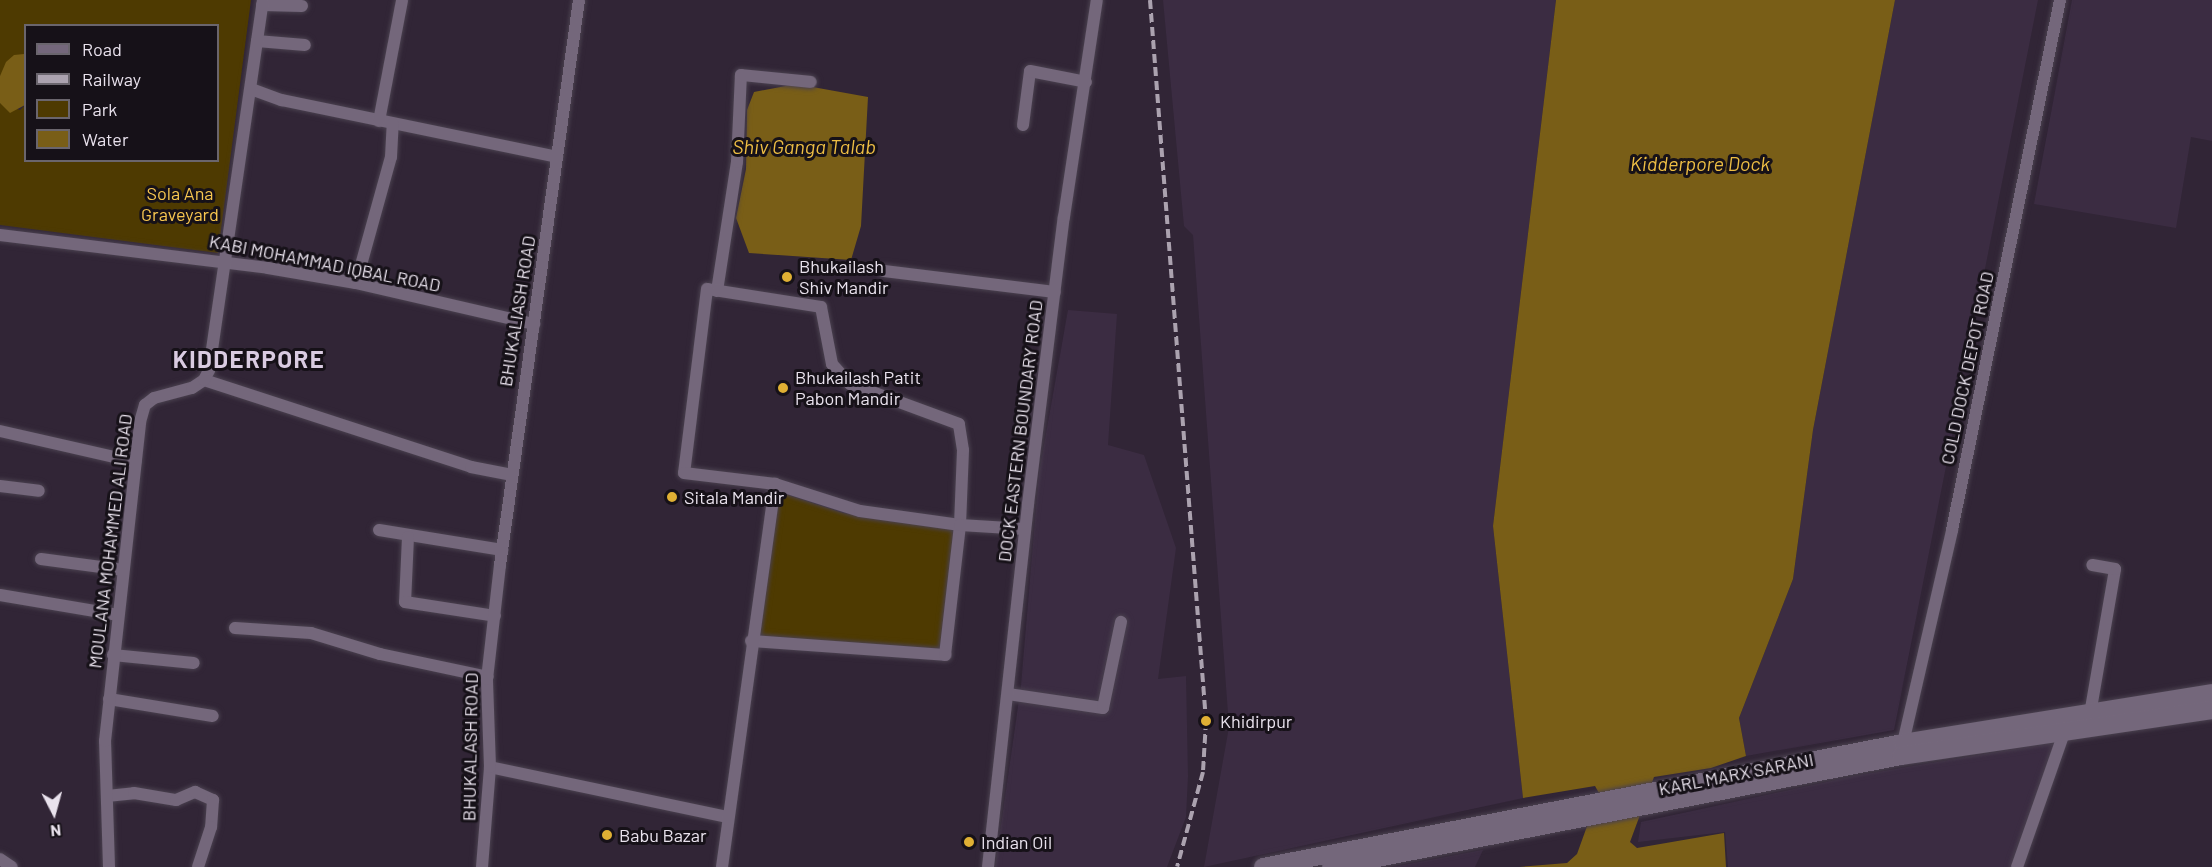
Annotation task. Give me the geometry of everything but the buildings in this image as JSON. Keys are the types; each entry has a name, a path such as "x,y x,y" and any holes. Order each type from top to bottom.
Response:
{"main road":[{"name":"KARL MARX SARANI","path":"1263,867 1684,792 1903,743 2067,724 2212,693"},
{"path":"2089,720 2212,710"},
{"path":"1684,792 1901,756 2067,724"},
{"path":"1331,867 1564,815"}],"street":[{"path":"379,121 402,0"},
{"name":"BHUKALIASH ROAD","path":"494,622 512,475 579,0"},
{"name":"DOCK EASTERN BOUNDARY ROAD","path":"988,867 1025,529 1055,292 1097,0"},
{"name":"COLD DOCK DEPOT ROAD","path":"1903,743 1956,509 2060,0"},
{"path":"302,6 262,3 212,358 204,380 471,467 512,475"},
{"path":"257,41 305,45"},
{"path":"1023,125 1030,71 1086,82"},
{"path":"717,291 737,162 741,75 811,82"},
{"path":"251,89 282,100 557,157"},
{"path":"356,283 392,157 393,124"},
{"name":"KABI MOHAMMAD IQBAL ROAD","path":"0,235 224,261 356,283 534,324"},
{"path":"884,272 1055,292"},
{"path":"751,641 945,655 960,525 963,450 959,424 850,384 832,364 821,307 707,289 684,472 775,484 860,511 960,525 1025,529"},
{"name":"MOULANA MOHAMMED ALI ROAD","path":"108,867 109,699 136,462 146,405 204,380"},
{"path":"0,431 136,462"},
{"path":"722,867 751,641 775,484"},
{"path":"0,486 39,491"},
{"path":"379,530 408,537 502,550"},
{"path":"408,537 405,602 494,622"},
{"path":"40,558 123,570"},
{"path":"2089,720 2115,569 2092,565"},
{"path":"0,596 118,615"},
{"name":"BHUKALASH ROAD","path":"482,867 490,767 488,677 494,622"},
{"path":"1008,694 1103,708 1121,622"},
{"path":"235,627 311,633 380,654 488,677"},
{"path":"113,655 194,663"},
{"path":"109,699 213,716"},
{"path":"2017,867 2067,724"},
{"path":"490,767 727,817"},
{"path":"107,796 134,793 176,800 195,792 213,800 211,827 198,867"},
{"path":"0,859 12,867"}],"shaded area":[{"path":"1163,0 1556,0 1493,526 1523,798 1204,867 1229,727 1193,235 1184,226"},
{"path":"1895,0 2038,0 1894,730 1746,756 1739,718 1793,579 1813,430"},
{"path":"2072,0 2212,0 2212,141 2191,137 2176,228 2034,204"},
{"path":"1068,310 1117,314 1108,445 1144,455 1176,548 1158,679 1186,676 1188,776 1186,817 1167,867 995,867 1021,686 1039,473"},
{"path":"2055,742 2012,867 1728,867 1725,832 1638,842 1641,822 1854,776"},
{"path":"1482,850 1475,867 1393,867"}],"green space":[{"name":"Sola Ana Graveyard","path":"0,0 251,0 218,253 0,225 0,103 20,110 24,106 24,162 219,162 219,24 24,24 24,57 0,76"},
{"path":"779,492 843,513 956,529 943,650 755,637"}],"water":[{"name":"Kidderpore Dock","path":"1556,0 1895,0 1813,430 1793,579 1739,718 1746,756 1711,768 1654,777 1630,842 1637,848 1724,833 1726,867 1519,867 1567,863 1577,854 1599,793 1595,786 1523,798 1493,526"},
{"path":"24,54 24,106 10,113 0,103 0,76 6,62 14,55"},
{"name":"Shiv Ganga Talab","path":"796,84 868,97 861,226 851,260 749,253 736,218 746,169 747,110 754,92"}],"railway":[{"path":"1150,0 1206,721 1203,772 1177,867"}],"place":[{"name":"Bhukailash Shiv Mandir","path":"787,277"},
{"name":"Bhukailash Patit Pabon Mandir","path":"783,388"},
{"name":"Sitala Mandir","path":"672,497"},
{"name":"Khidirpur","path":"1206,721"},
{"name":"Babu Bazar","path":"607,835"},
{"name":"Indian Oil","path":"969,842"}],"district":[{"name":"KIDDERPORE","path":"249,359"}]}
